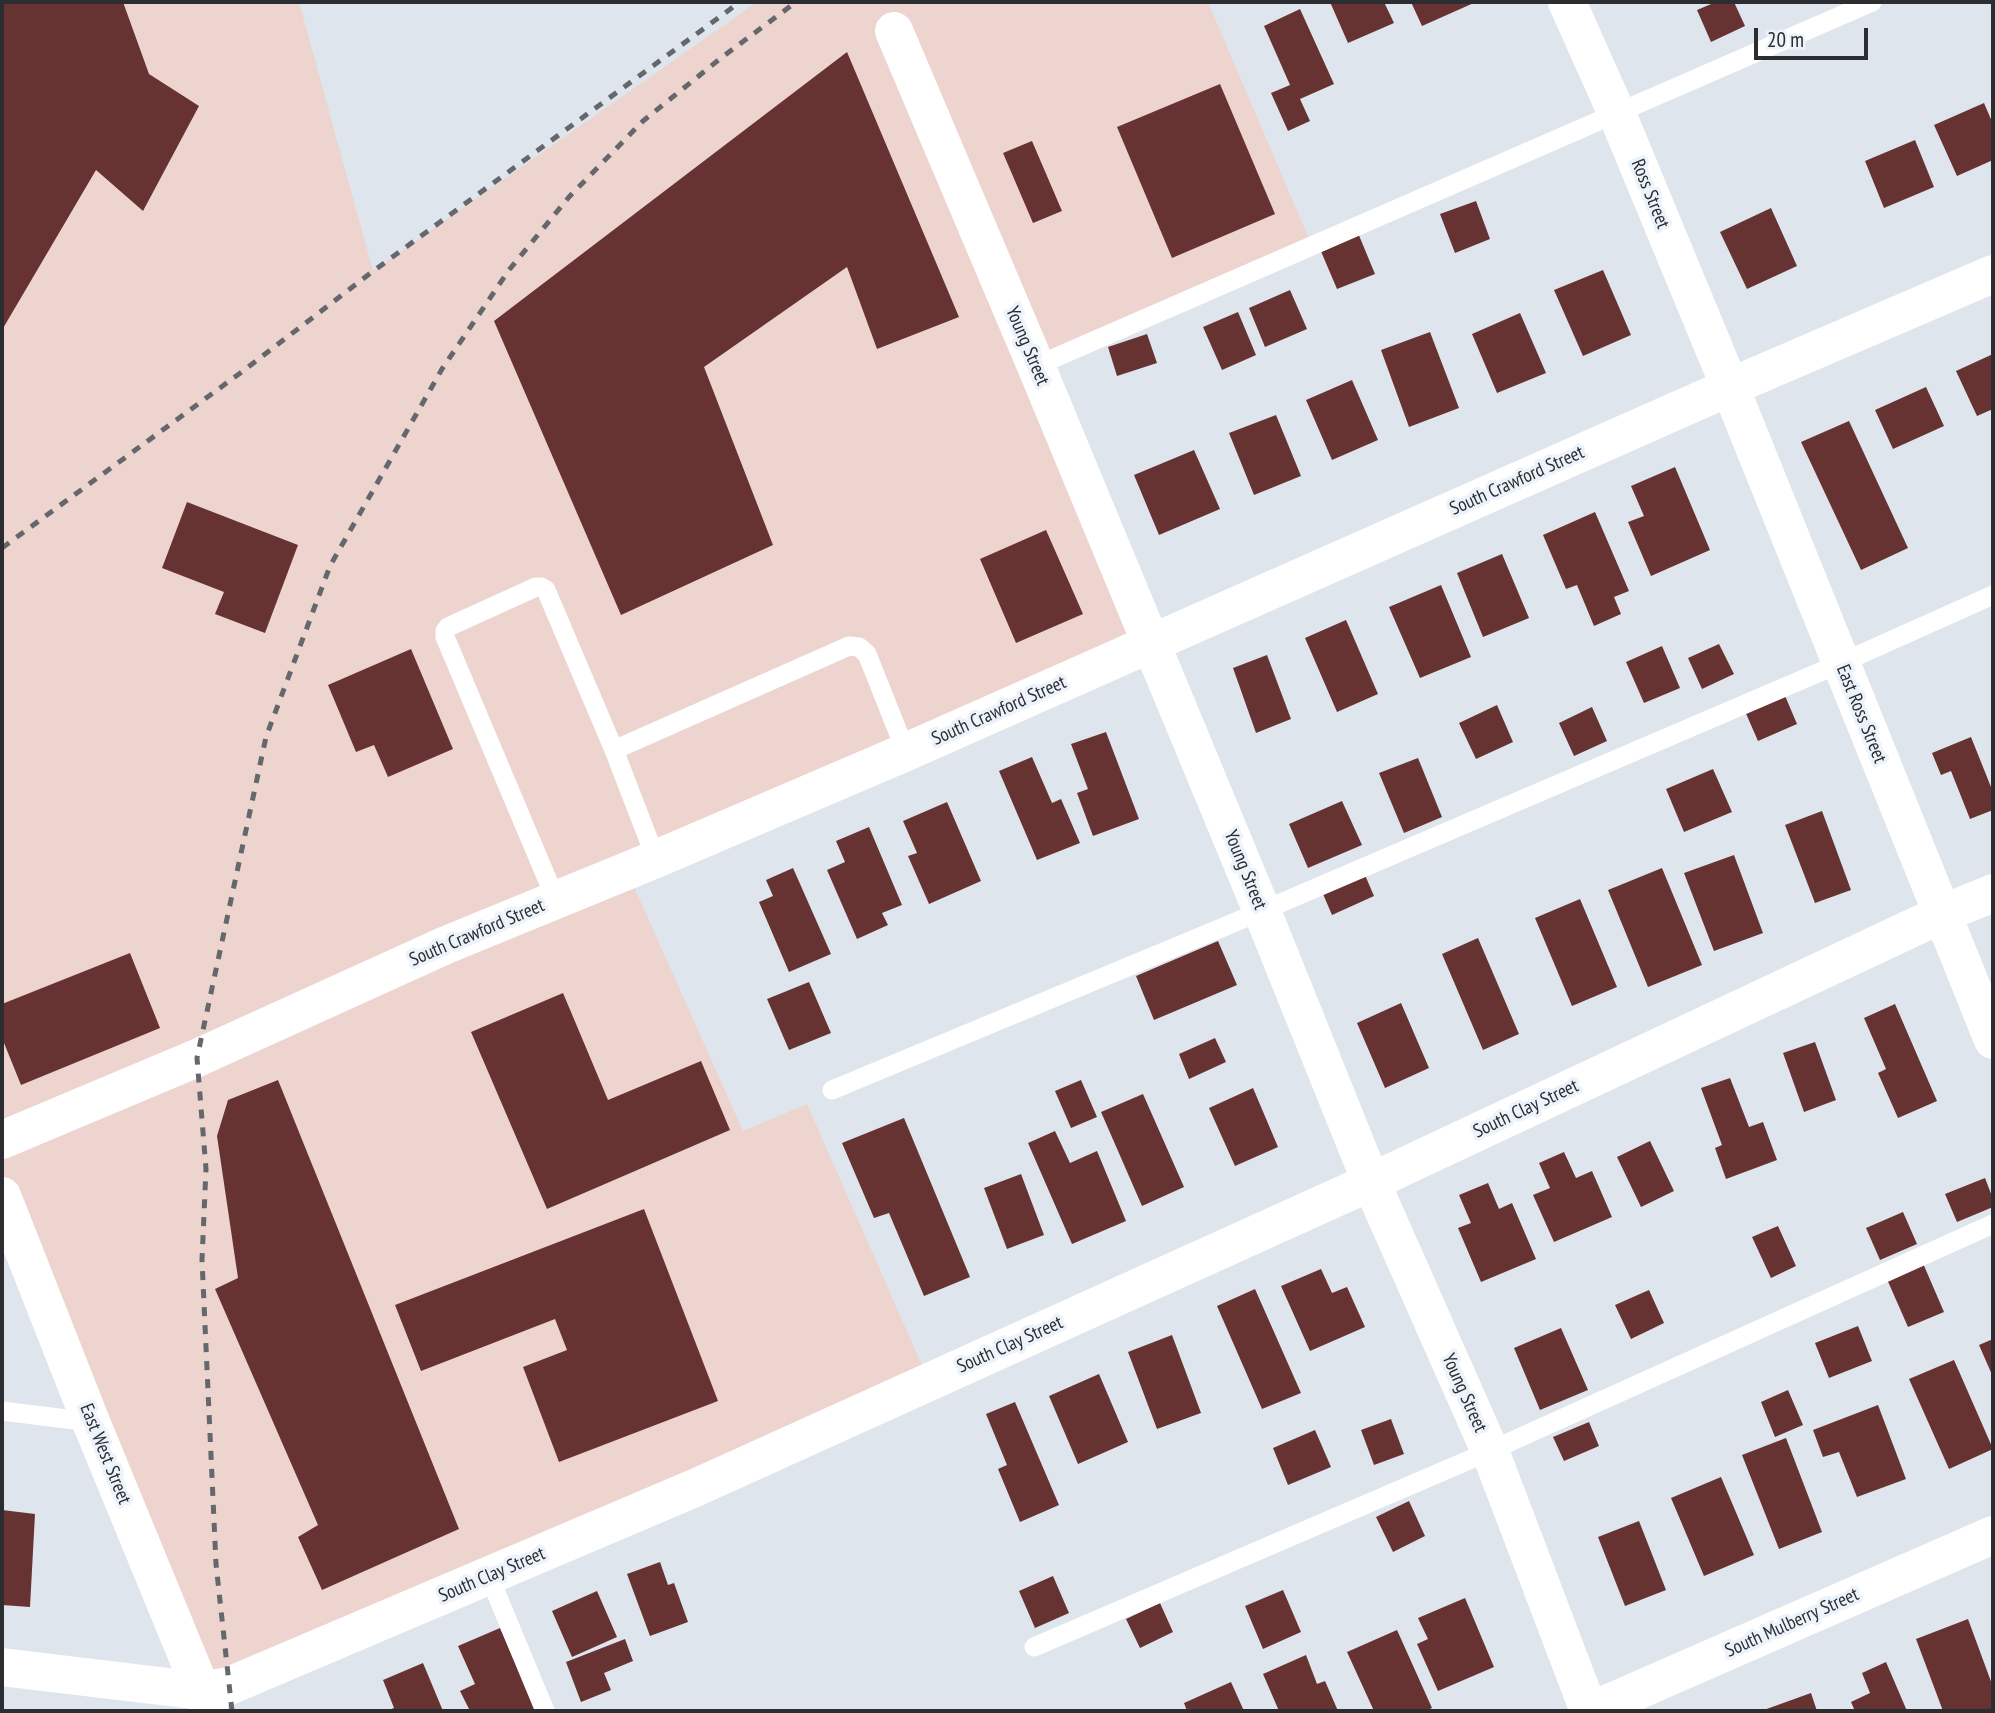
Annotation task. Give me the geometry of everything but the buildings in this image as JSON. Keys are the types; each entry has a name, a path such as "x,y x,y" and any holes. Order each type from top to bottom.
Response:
{"street":[{"name":"Ross Street","path":"1567,2 1617,114 1730,387"},
{"name":"Young Street","path":"894,32 1036,366 1371,1182 1490,1451 1590,1711"},
{"name":"South Crawford Street","path":"2,1140 197,1058 446,945 906,752 1730,387 1993,274"},
{"name":"East Ross Street","path":"1730,387 1993,1040"},
{"name":"South Clay Street","path":"2,1667 206,1701 229,1686 697,1486 1371,1182 1942,914 1993,893"},
{"name":"East West Street","path":"2,1196 91,1422 206,1701"},
{"name":"South Mulberry Street","path":"1590,1711 1993,1535"}],"lane":[{"path":"1036,366 1872,2"},
{"path":"556,900 445,637 448,627 536,586 546,590 614,750 656,859"},
{"path":"832,1090 1262,911 1841,663 1993,595"},
{"path":"614,750 849,646 859,647 867,654 906,752"},
{"path":"1034,1647 1490,1451 1993,1224"},
{"path":"2,1411 91,1422"},
{"path":"489,1576 545,1711"}],"shaded area":[{"path":"2,2 299,2 373,271 757,2 1208,2 1312,246 1036,366 1151,644 627,871 743,1131 807,1104 929,1381 202,1691 2,1196"}],"railway":[{"path":"2,548 740,2"},
{"path":"232,1711 216,1564 202,1260 206,1169 197,1058 266,737 330,566 442,369 509,270 569,197 643,121 796,2"}]}
